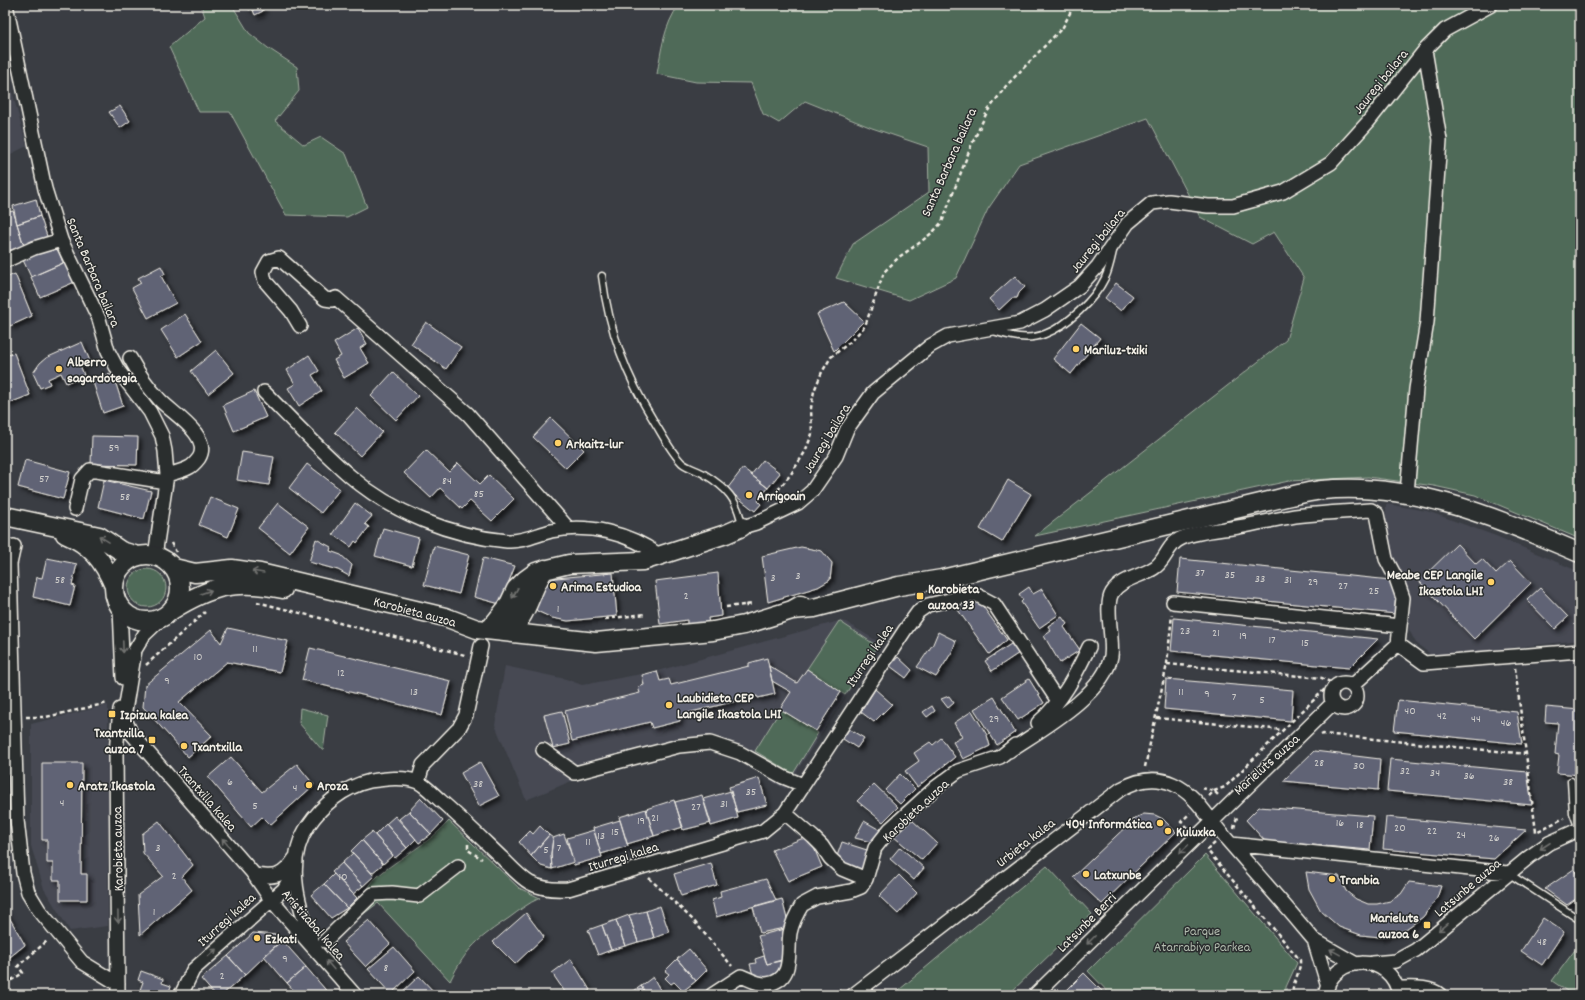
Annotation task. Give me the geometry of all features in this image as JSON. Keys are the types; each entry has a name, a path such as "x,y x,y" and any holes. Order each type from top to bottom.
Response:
{"main road":[{"path":"470,627 551,638 596,642 713,632 744,625 792,610 814,608 899,586 942,579 1269,501 1322,490 1355,489 1408,493 1454,504 1513,525 1580,552"},
{"path":"14,518 99,536 121,551 150,551 169,563 177,562 180,590 178,601 167,614 144,621 131,617 120,608 115,598 114,586 116,576 121,568 132,559 150,551"},
{"path":"14,518 52,529 77,540 96,553 108,572 114,586"},
{"path":"489,630 502,615 516,589 536,572 569,564 643,561 726,534 742,527"},
{"name":"Karobieta auzoa","path":"177,562 195,573 232,569 260,572 445,617 470,627"},
{"path":"509,632 521,619 529,605 537,580 545,569"},
{"name":"Karobieta auzoa","path":"167,614 195,596 224,586 251,584 281,588 444,628 470,627"},
{"path":"529,605 541,629 551,638"}],"street":[{"name":"Santa Barbara bailara","path":"6,5 45,189 61,240 99,319 108,351 118,370 150,412 162,436 165,451 167,478 150,551"},
{"name":"Jauregi bailara","path":"742,527 756,523 798,503 812,490 836,456 847,429 873,394 930,346 948,336 1020,324 1044,310 1080,286 1098,266 1128,223 1152,204 1169,201 1208,206 1233,206 1289,189 1331,163 1368,122 1425,50 1445,30 1491,5"},
{"path":"1408,493 1416,389 1427,322 1440,140 1425,50"},
{"path":"5,262 34,248 61,240"},
{"path":"300,326 291,311 264,281 263,272 269,262 279,258 325,298 332,300 336,298 468,414 568,528"},
{"path":"75,509 82,479 90,470 167,478 189,468 196,462 202,453 202,444 197,435 160,400 138,374 130,358"},
{"path":"264,392 351,477 394,507 418,518 487,539 509,541 519,541 568,528 594,530 625,536 648,547 659,556"},
{"path":"1009,751 1065,713 1094,688 1103,676 1111,656 1109,603 1112,593 1128,579 1153,569 1160,564 1172,543 1182,538 1295,516 1371,510 1377,514 1386,559 1396,578 1403,598 1398,644 1352,686"},
{"path":"14,546 10,564 17,820 22,872 28,892 57,933 82,962 118,990"},
{"name":"Iturregi kalea","path":"320,944 301,914 296,869 297,855 306,829 315,816 344,792 361,784 384,779 418,782 445,804 523,878 541,887 555,890 568,889 763,832 789,816 803,784 918,612 928,605 975,594 994,604 1058,701"},
{"path":"1173,602 1400,626"},
{"name":"Karobieta auzoa","path":"118,990 116,752 124,672 120,608"},
{"name":"Karobieta auzoa","path":"140,744 131,733 124,717 135,650 144,635 167,614"},
{"path":"1398,644 1424,663 1580,651"},
{"name":"Karobieta auzoa","path":"866,880 875,848 890,829 929,793 958,771 1000,757 1009,751 1052,711 1070,687 1089,648"},
{"path":"418,782 423,765 459,728 466,715 479,652"},
{"path":"1344,683 1352,686 1356,696 1351,706 1340,708 1333,703 1331,696 1334,684 1344,683"},
{"name":"Marieluts auzoa","path":"1212,822 1233,809 1333,703"},
{"path":"543,750 575,773 680,746 710,743 740,753 783,776 803,784"},
{"path":"116,752 130,745 140,744"},
{"name":"Txantxilla kalea","path":"140,744 253,874"},
{"name":"Urbieta kalea","path":"850,990 1124,787 1144,780 1156,780 1174,784 1194,797 1227,840 1314,940 1356,964"},
{"path":"712,995 741,976 759,983 767,984 780,978 786,972 789,962 790,932 802,904 817,897 851,891 861,887 866,880 842,869 830,858 822,846 789,816"},
{"name":"Latsunbe Berri","path":"1035,995 1212,822"},
{"name":"Latsunbe auzoa","path":"1356,964 1396,961 1416,950 1508,873 1549,843 1580,829"},
{"path":"1227,840 1508,873"},
{"name":"Iturregi kalea","path":"253,874 274,877 282,874 297,855"},
{"path":"320,944 373,894 392,893 419,896 458,866"},
{"name":"Iturregi kalea","path":"181,995 193,970 272,901 284,889 296,869"},
{"name":"Aristizabal kalea","path":"253,874 272,901 320,944 351,994"},
{"name":"Urbieta kalea","path":"1314,940 1327,990"},
{"path":"94,970 104,967 118,957"},
{"path":"1372,963 1383,969 1392,977 1398,992 1420,989 1436,992 1440,995"},
{"path":"1327,990 1338,971 1356,964"}],"lane":[{"path":"985,329 1012,337 1024,337 1044,335 1062,324 1083,308 1106,278 1117,238"},
{"path":"602,276 605,300 617,346 636,392 667,443 683,464 704,474 726,490 738,508 742,527"},
{"path":"1571,781 1573,813 1580,829"},
{"path":"1572,795 1580,793"},
{"path":"1508,873 1580,920"}],"path":[{"name":"Santa Barbara bailara","path":"763,506 791,474 805,452 812,434 811,408 814,392 822,372 831,357 850,342 865,326 884,272 899,256 933,232 942,222 971,146 987,112 1006,86 1062,27 1074,5"},
{"path":"150,551 171,543 177,562"},
{"path":"256,602 479,652"},
{"path":"1145,768 1157,718 1167,664 1173,602"},
{"path":"726,607 754,604"},
{"path":"141,669 205,611"},
{"path":"605,619 645,614"},
{"path":"1514,656 1536,832 1573,813"},
{"path":"1167,664 1322,678 1334,684"},
{"name":"Marieluts auzoa","path":"1214,791 1225,787 1283,730 1334,684"},
{"path":"15,717 46,717 121,700"},
{"name":"Marieluts auzoa","path":"1157,718 1283,730"},
{"name":"Marieluts auzoa","path":"1318,739 1323,734 1527,754"},
{"path":"1138,768 1150,768"},
{"path":"1196,784 1201,788 1214,791 1233,809 1235,815 1227,840 1207,850 1300,960 1300,967 1292,986 1292,995"},
{"name":"Marieluts auzoa","path":"1227,840 1233,809"},
{"path":"648,876 722,952"},
{"path":"5,984 23,973 18,966 57,933"},
{"path":"834,995 850,990"}],"shaded area":[{"path":"5,66 27,146 5,157"},
{"name":"Meabe CEP Langile Ikastola LHI","path":"1386,504 1427,511 1496,536 1580,572 1580,640 1443,656 1430,654 1416,643 1409,630 1408,605 1386,540"},
{"name":"Laubidieta CEP Langile Ikastola LHI","path":"839,621 846,622 880,643 785,789 774,783 762,769 743,758 707,748 677,749 586,775 526,800 495,725 505,666 566,679 582,685 657,671"},
{"name":"Aratz Ikastola","path":"108,705 108,926 70,931 44,889 31,846 31,724"}],"green space":[{"path":"201,5 232,5 249,33 268,48 297,67 299,91 275,121 304,145 321,137 346,154 367,207 347,217 286,215 230,112 199,112 169,47 205,17"},
{"path":"679,5 1580,5 1580,539 1475,495 1434,486 1368,477 1289,481 1035,536 1286,340 1304,278 1274,232 1252,244 1200,217 1148,118 1019,164 988,209 956,278 909,300 836,278 853,244 929,192 928,147 872,128 805,101 779,123 763,114 751,83 696,82 657,74 667,30"},
{"path":"143,569 151,569 161,574 165,581 165,595 161,602 151,607 143,607 133,602 131,599 128,592 128,584 133,574 136,572"},
{"path":"839,621 877,646 845,695 807,669"},
{"path":"300,708 328,715 323,751 299,723"},
{"path":"781,709 818,733 793,774 755,751"},
{"path":"449,821 519,888 540,898 524,907 481,938 462,960 450,981 378,903 353,922 366,891 373,881 433,836"},
{"name":"Parque Atarrabiyo Parkea","path":"1205,855 1297,963 1286,987 1286,995 1111,995 1088,971"},
{"path":"1047,866 1092,914 1008,995 893,995"},
{"path":"1580,943 1580,995 1573,995 1552,981"}],"building":[{"path":"247,5 261,5 263,11 255,15 252,8 249,10"},
{"path":"120,106 130,121 120,128 109,112"},
{"path":"36,199 40,216 17,224 13,206"},
{"path":"13,211 24,246 7,251 5,245 5,213"},
{"path":"40,216 48,239 24,246 17,224"},
{"path":"57,246 63,263 31,277 23,260"},
{"path":"68,261 77,281 40,297 31,277"},
{"path":"161,266 165,274 161,276 176,303 148,318 132,288 141,283 138,278"},
{"path":"15,274 32,316 10,326 5,314 5,278"},
{"path":"1015,276 1025,287 1019,293 1017,298 1012,298 999,310 989,299"},
{"path":"1116,283 1133,296 1121,311 1105,298"},
{"path":"844,302 864,321 834,351 817,314"},
{"path":"185,314 202,341 178,357 161,330"},
{"path":"426,322 461,347 446,369 411,344"},
{"name":"Mariluz-txiki","path":"1081,323 1100,338 1071,374 1053,359"},
{"path":"358,328 367,344 360,348 369,363 344,378 334,360 341,356 334,343"},
{"name":"Alberro sagardotegia","path":"82,342 90,361 80,365 84,375 66,383 61,373 48,379 50,384 40,388 33,373 40,363 46,358"},
{"path":"216,350 234,373 208,394 191,371"},
{"path":"14,353 30,395 7,404 5,398 5,356"},
{"path":"309,355 319,371 312,375 322,391 299,406 288,388 295,384 287,370"},
{"path":"393,372 418,396 396,420 371,396"},
{"path":"110,374 111,382 115,381 123,406 103,413 92,379"},
{"path":"254,391 266,417 234,431 223,405"},
{"path":"357,408 382,432 360,456 335,432"},
{"name":"Arkaitz-lur","path":"551,418 584,450 566,468 533,437"},
{"path":"92,436 138,437 137,465 91,464"},
{"path":"426,450 449,472 458,463 480,484 489,475 514,499 492,521 470,501 462,509 440,488 431,498 404,473"},
{"path":"242,452 274,457 269,485 237,480"},
{"path":"25,460 70,472 63,499 18,487"},
{"path":"763,460 780,473 768,488 751,475"},
{"path":"307,464 340,489 321,513 289,488"},
{"name":"Arrigoain","path":"743,468 768,488 758,501 761,504 755,511 727,489"},
{"path":"104,480 151,491 144,519 98,507"},
{"path":"1008,480 1031,494 1002,542 980,529"},
{"path":"210,497 239,509 228,537 199,525"},
{"path":"278,503 309,527 290,553 258,528"},
{"path":"355,503 372,516 365,524 369,527 357,543 355,541 351,547 333,534"},
{"path":"383,528 419,538 412,566 375,556"},
{"path":"316,539 331,547 330,551 341,555 352,565 349,576 338,570 309,562"},
{"path":"1457,544 1476,564 1482,559 1496,574 1510,561 1531,583 1474,639 1419,581"},
{"path":"434,546 469,555 459,594 424,585"},
{"path":"801,547 822,551 832,563 830,580 818,587 768,602 762,556"},
{"path":"47,558 77,564 72,585 75,586 70,606 33,597 37,577 42,578"},
{"path":"483,558 515,566 500,604 474,597"},
{"path":"1180,559 1391,580 1397,598 1396,614 1177,592"},
{"path":"613,573 617,616 568,621 552,618 537,611 533,600 538,586 556,578"},
{"path":"718,573 721,616 708,618 709,625 687,627 687,620 660,624 655,581"},
{"path":"1029,587 1033,594 1042,589 1058,615 1039,628 1021,602 1023,600 1019,594"},
{"path":"1540,588 1568,617 1555,629 1527,600"},
{"path":"979,601 1007,640 989,654 958,610"},
{"path":"1062,617 1067,624 1064,627 1080,650 1060,663 1044,636 1051,631 1048,626"},
{"path":"1174,618 1378,639 1349,668 1171,651"},
{"path":"228,628 288,641 280,672 227,662 179,702 212,736 188,757 143,707 145,685 211,630 221,643"},
{"path":"938,632 956,641 952,652 936,677 917,667 933,644"},
{"path":"1011,644 1019,653 992,671 985,661"},
{"path":"310,648 451,681 442,715 302,680"},
{"path":"898,657 912,670 906,678 890,666"},
{"path":"767,658 775,694 758,698 757,696 679,715 680,721 652,728 650,722 572,741 565,711 640,693 638,687 644,685 642,675 657,671 660,681 669,679 671,685 749,666 749,663"},
{"path":"769,666 797,683 807,669 841,692 816,731 780,709 791,692 772,681"},
{"path":"1029,679 1044,703 1018,720 1002,697"},
{"path":"1166,679 1293,690 1291,721 1164,709"},
{"path":"875,689 892,704 874,722 861,712"},
{"path":"949,696 954,703 948,708 941,699"},
{"path":"994,697 1015,732 997,745 974,709"},
{"path":"1398,700 1517,712 1522,744 1394,731"},
{"path":"932,706 935,711 927,717 923,712"},
{"path":"1546,707 1580,710 1580,775 1557,773 1559,755 1555,754 1558,723 1545,722"},
{"path":"562,711 570,744 553,748 544,715"},
{"path":"972,711 987,735 990,746 963,759 953,742 962,737 954,723"},
{"path":"849,729 864,738 857,748 843,739"},
{"path":"941,738 955,757 917,787 905,771 919,761 914,753 930,742 933,745"},
{"path":"1314,751 1380,759 1378,790 1283,781"},
{"path":"231,757 262,792 297,764 314,785 270,825 262,817 251,827 208,777"},
{"path":"1390,759 1527,772 1532,805 1387,791"},
{"path":"480,762 499,796 479,806 461,773"},
{"path":"42,763 82,763 81,874 87,874 87,900 60,900 60,880 53,880 53,863 47,863 47,840 42,840"},
{"path":"900,774 915,789 900,804 885,790"},
{"path":"759,778 767,805 737,812 729,787"},
{"path":"874,784 898,807 883,822 857,801"},
{"path":"731,791 738,818 711,826 703,799"},
{"path":"702,795 711,823 683,830 675,802"},
{"path":"421,798 443,821 431,834 409,811"},
{"path":"674,800 683,827 654,836 646,809"},
{"path":"1259,807 1373,816 1370,850 1265,841 1246,820"},
{"path":"646,809 654,836 627,844 619,817"},
{"path":"409,811 431,834 419,843 399,819"},
{"path":"1144,814 1155,815 1163,819 1176,832 1102,904 1073,877 1135,818"},
{"path":"395,816 416,839 407,848 386,824"},
{"path":"1386,817 1526,830 1494,859 1383,849"},
{"path":"620,820 628,846 601,854 593,828"},
{"path":"912,820 937,843 922,860 894,837"},
{"path":"159,821 193,865 182,877 192,890 140,935 138,895 163,876 143,853 142,834"},
{"path":"864,821 880,830 875,843 855,838"},
{"path":"386,824 407,848 395,858 375,835"},
{"path":"540,826 549,835 531,856 519,842 530,831 533,834"},
{"path":"594,830 602,857 574,865 567,838"},
{"path":"372,832 393,855 383,864 362,840"},
{"path":"564,834 574,862 552,869 551,854 553,838"},
{"path":"549,835 553,838 551,854 552,869 541,866 531,856"},
{"path":"809,836 822,867 788,881 772,850"},
{"path":"362,840 383,864 372,873 351,851"},
{"path":"842,842 870,851 862,872 836,859"},
{"path":"900,847 924,868 914,880 890,859"},
{"path":"353,853 374,876 363,886 342,863"},
{"path":"342,863 363,886 353,894 332,872"},
{"path":"711,863 717,885 681,896 674,874"},
{"path":"1574,869 1580,881 1580,896 1567,905 1545,889"},
{"path":"1306,872 1339,876 1346,891 1356,899 1368,904 1377,904 1390,901 1401,894 1409,882 1441,886 1437,898 1423,917 1403,931 1380,937 1361,935 1339,927 1321,911 1309,889"},
{"path":"334,874 357,898 347,908 324,884"},
{"path":"899,875 917,893 898,914 879,896"},
{"path":"766,879 776,900 716,917 712,900 721,897 720,891"},
{"path":"324,884 347,908 331,918 311,895"},
{"path":"782,899 789,927 760,933 753,907"},
{"path":"660,906 669,932 654,938 646,911"},
{"path":"5,910 25,945 5,961"},
{"path":"646,911 654,938 638,942 629,915"},
{"path":"526,913 544,937 515,964 493,942"},
{"path":"629,915 638,942 625,946 616,920"},
{"path":"1543,918 1564,932 1542,965 1521,951"},
{"path":"369,920 390,944 366,967 343,942"},
{"path":"616,920 625,946 611,950 602,925"},
{"path":"602,925 611,950 598,955 588,930"},
{"path":"784,929 786,950 782,951 785,959 767,964 758,936"},
{"path":"253,933 277,935 282,940 245,975 228,956"},
{"path":"282,940 306,967 287,983 264,956"},
{"path":"394,947 415,971 391,994 368,969"},
{"path":"689,949 707,970 696,981 677,959"},
{"path":"228,956 245,975 222,995 215,995 201,979"},
{"path":"764,956 767,964 785,960 778,977 762,981 758,975 753,975 750,964 756,963 755,959"},
{"path":"571,959 590,990 584,995 567,995 552,973"},
{"path":"677,959 696,981 683,991 674,982 671,984 665,978 669,974 665,971"},
{"path":"306,967 330,995 298,995 287,983"},
{"path":"141,971 163,979 162,983 171,986 168,995 138,995 143,982 138,980"},
{"path":"1084,973 1106,995 1067,995 1065,992"},
{"path":"419,976 437,995 399,995"},
{"path":"653,977 663,995 647,995 641,986"},
{"path":"641,986 647,995 628,995"}],"place":[{"name":"Mariluz-txiki","path":"1076,349"},
{"name":"Alberro sagardotegia","path":"59,369"},
{"name":"Arkaitz-lur","path":"558,443"},
{"name":"Arrigoain","path":"749,495"},
{"name":"Meabe CEP Langile Ikastola LHI","path":"1491,582"},
{"name":"Arima Estudioa","path":"553,586"},
{"name":"Karobieta auzoa 33","path":"920,596"},
{"name":"Laubidieta CEP Langile Ikastola LHI","path":"669,705"},
{"name":"Izpizua kalea","path":"112,714"},
{"name":"Txantxilla auzoa 7","path":"152,740"},
{"name":"Txantxilla","path":"184,746"},
{"name":"Aratz Ikastola","path":"70,785"},
{"name":"Aroza","path":"309,785"},
{"name":"404 Informática","path":"1160,823"},
{"name":"Kuluxka","path":"1168,831"},
{"name":"Latxunbe","path":"1086,874"},
{"name":"Tranbia","path":"1332,879"},
{"name":"Marieluts auzoa 6","path":"1427,925"},
{"name":"Ezkati","path":"257,938"}]}
